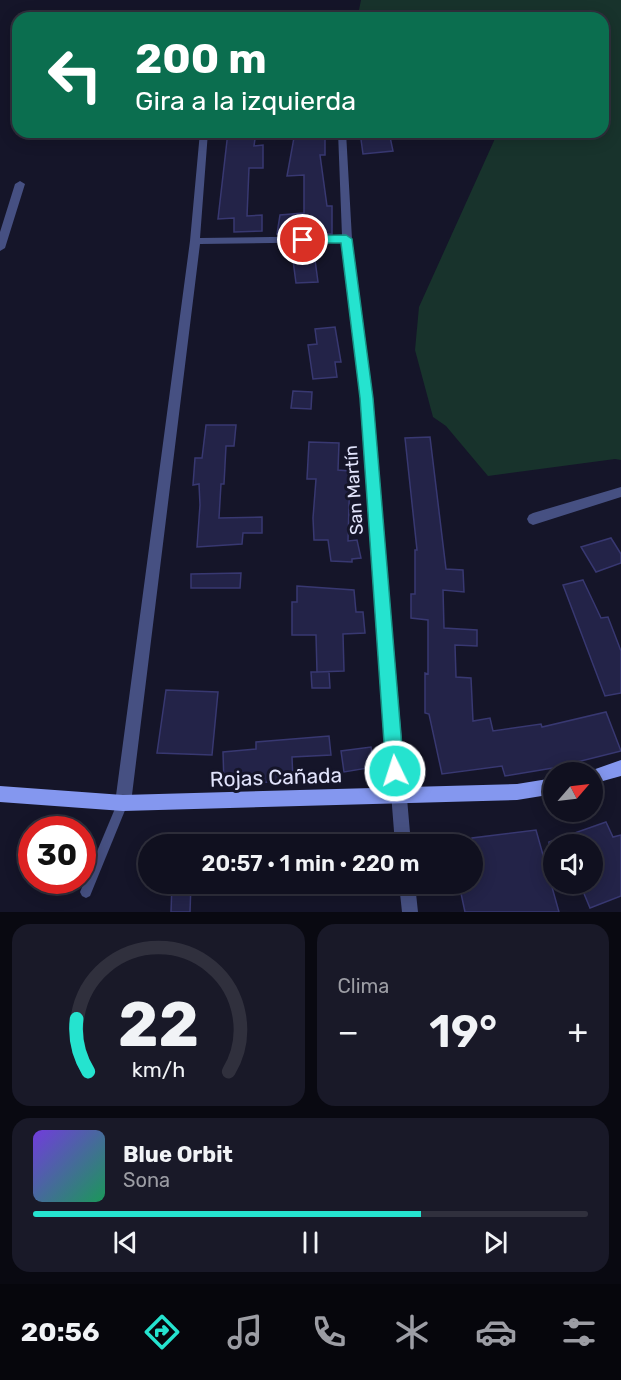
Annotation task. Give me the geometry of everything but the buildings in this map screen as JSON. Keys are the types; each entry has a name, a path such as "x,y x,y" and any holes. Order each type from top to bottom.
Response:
{"main road":[{"path":"603,774 621,768"},
{"name":"Rojas Cañada","path":"0,794 123,802 517,792 543,788"}],"street":[{"path":"123,802 195,241 204,138"},
{"name":"San Martín","path":"342,138 346,239 366,398 401,834"},
{"path":"0,248 20,184"},
{"path":"195,241 346,239"},
{"path":"532,519 621,492"},
{"path":"408,894 410,912"}],"lane":[{"path":"96,868 123,802"}],"green space":[{"path":"361,0 621,0 621,460 488,476 446,426 433,417 415,350 419,307 495,138 609,138 609,12 360,12"}],"route":[{"path":"303,240 346,239 366,398 395,771"}]}
